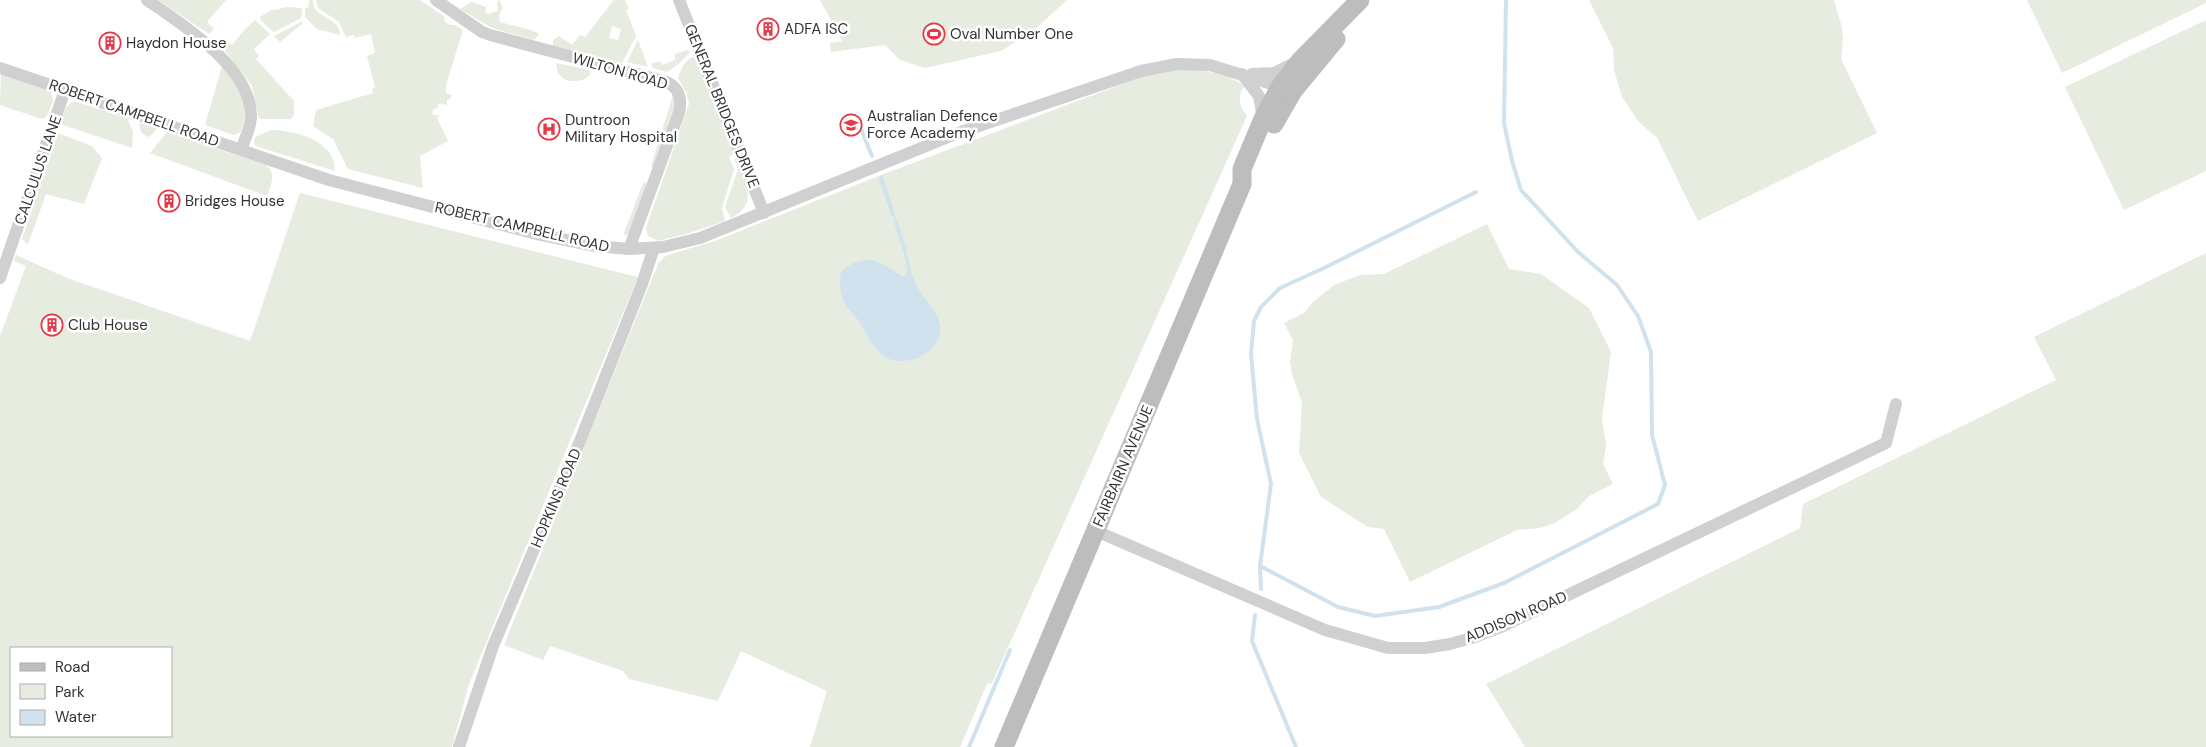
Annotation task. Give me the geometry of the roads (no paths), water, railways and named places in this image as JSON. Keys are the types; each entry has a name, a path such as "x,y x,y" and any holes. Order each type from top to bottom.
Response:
{"main road":[{"name":"FAIRBAIRN AVENUE","path":"1004,747 1242,184 1251,174 1276,120 1286,89 1300,61 1360,0"},
{"name":"FAIRBAIRN AVENUE","path":"1242,184 1242,169 1263,119 1286,89 1372,0"}],"street":[{"path":"147,0 180,22 209,46 242,84 248,100 251,117 241,150"},
{"name":"WILTON ROAD","path":"436,0 485,33 667,82 675,88 680,97 679,113 629,249"},
{"name":"GENERAL BRIDGES DRIVE","path":"679,0 764,213"},
{"name":"ROBERT CAMPBELL ROAD","path":"1242,74 1274,74 1300,61"},
{"name":"ROBERT CAMPBELL ROAD","path":"0,68 336,182 585,244 629,249 654,248 700,238 958,133 1141,71 1177,64 1210,65 1286,89"},
{"path":"1242,74 1259,96 1263,119"},
{"name":"CALCULUS LANE","path":"0,278 65,90"},
{"name":"HOPKINS ROAD","path":"459,747 493,646 582,436 642,284 654,248"},
{"name":"ADDISON ROAD","path":"1096,531 1325,630 1388,648 1425,648 1475,637 1501,627 1886,443 1896,404"}],"water":[{"path":"893,214 901,230 915,282 936,313 940,325 940,335 930,350 922,356 903,361 894,360 880,354 858,320 845,305 840,287 841,272 857,262 865,260 879,263 903,277 907,273 906,259"}],"waterway":[{"path":"1476,192 1280,288 1261,307 1254,321 1251,354 1257,419 1271,484 1260,566 1338,607 1375,616 1439,607 1504,583 1658,504 1665,485 1652,435 1651,352 1638,316 1617,285 1578,252 1521,190 1512,161 1504,123 1506,0"},
{"path":"858,122 872,156"},
{"path":"881,178 893,214"},
{"path":"1260,566 1261,589"},
{"path":"1255,615 1252,641 1296,747"},
{"path":"969,747 1010,650"}],"place":[{"name":"ADFA ISC","path":"768,29"},
{"name":"Oval Number One","path":"934,34"},
{"name":"Haydon House","path":"110,43"},
{"name":"Australian Defence Force Academy","path":"851,125"},
{"name":"Duntroon Military Hospital","path":"549,129"},
{"name":"Bridges House","path":"169,201"},
{"name":"Club House","path":"52,325"}]}
